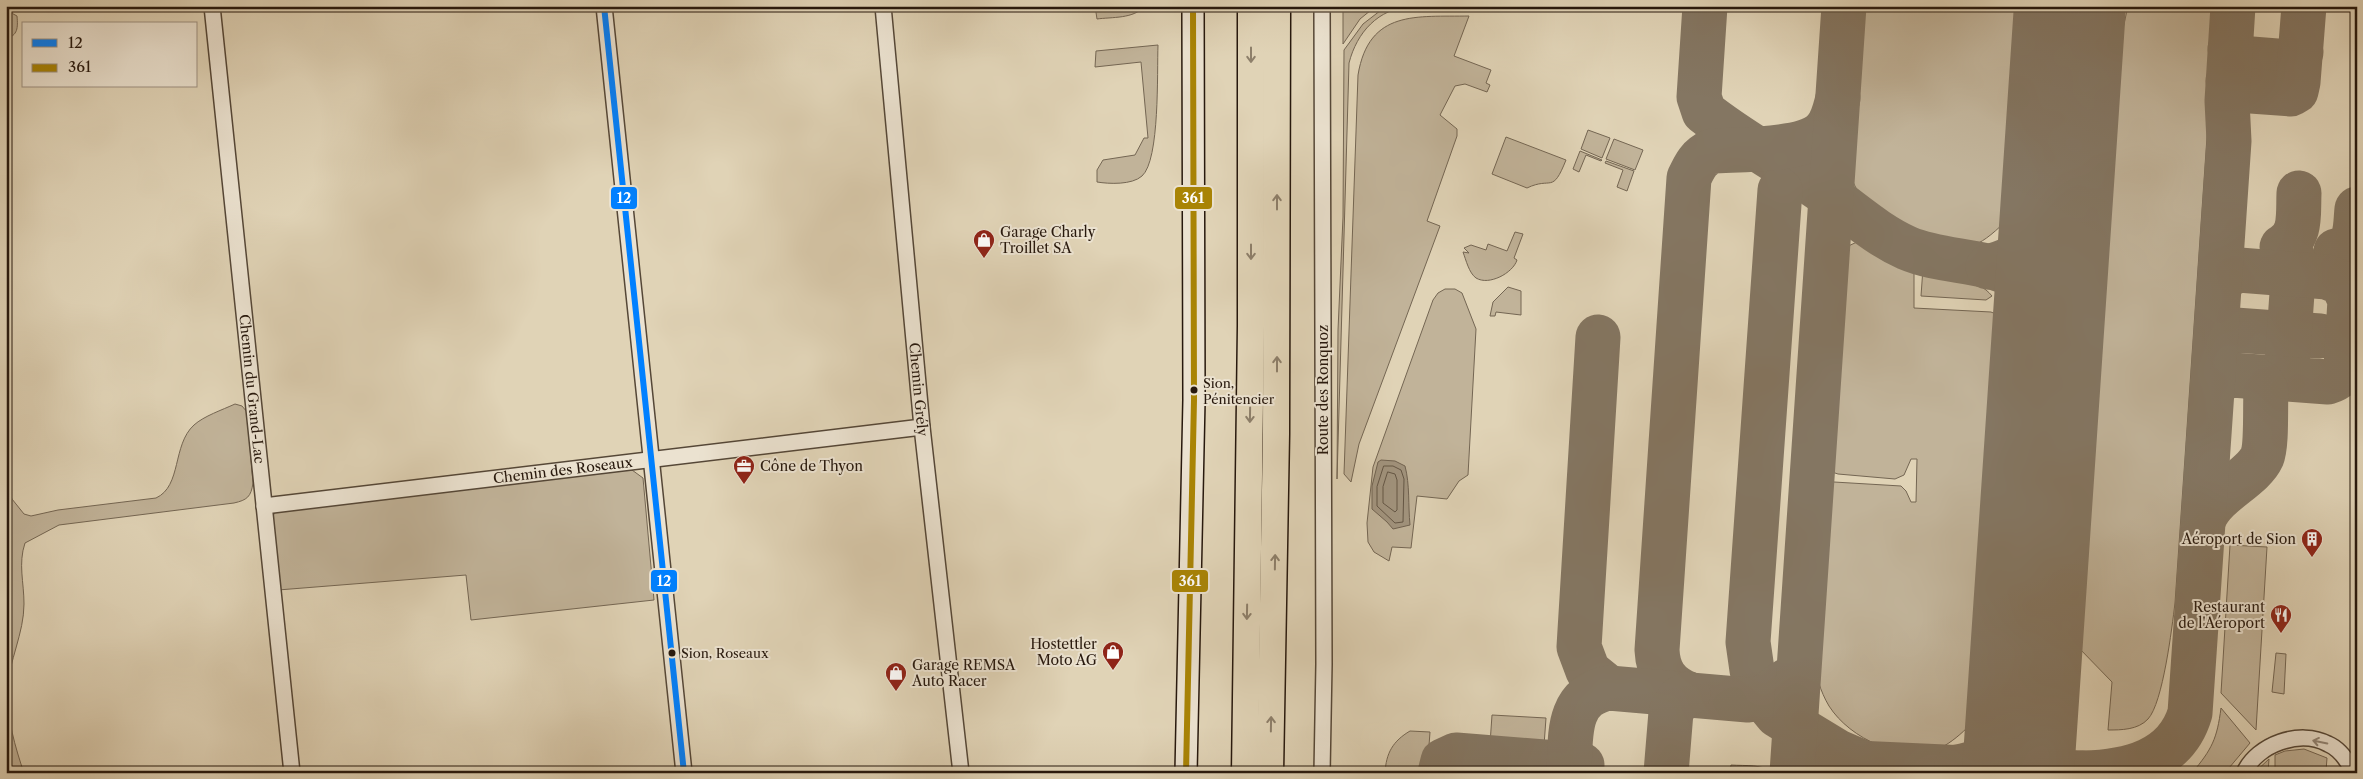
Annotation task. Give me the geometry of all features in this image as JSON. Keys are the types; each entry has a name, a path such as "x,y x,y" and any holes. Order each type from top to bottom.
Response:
{"highway":[{"path":"1244,773 1250,335 1251,6"},
{"path":"1270,773 1276,424 1277,6"}],"street":[{"name":"Chemin du Grand-Lac","path":"212,6 292,773"},
{"path":"604,6 684,773"},
{"name":"Chemin Grély","path":"883,6 922,427 961,773"},
{"path":"1186,773 1193,6"},
{"name":"Route des Ronquoz","path":"1322,6 1322,773"},
{"name":"Chemin des Roseaux","path":"264,506 922,427"},
{"path":"2244,773 2253,758 2264,750 2283,742 2298,739 2321,741 2331,745 2347,761 2354,773"}],"shaded area":[{"path":"1095,6 1144,6 1129,15 1097,19"},
{"path":"1343,6 1376,6 1360,19 1343,44"},
{"path":"1411,6 1389,12 1371,24 1357,41 1349,63 1337,479 1338,330 1343,217 1344,50 1363,24 1385,7"},
{"path":"1857,6 2015,6 2018,31 2005,222 1987,238 1970,247 1951,248 1940,246 1906,233 1875,212 1867,204 1854,184 1848,162 1847,139"},
{"path":"2128,6 2216,6 2175,603 2169,646 2158,698 2148,719 2134,727 2108,730 2112,682 2078,647 2119,34 2122,33"},
{"path":"6,10 17,16 17,24 15,33 6,39"},
{"path":"1469,16 1454,56 1491,70 1486,83 1490,85 1487,92 1465,84 1455,86 1440,115 1457,129 1457,136 1427,221 1440,226 1359,444 1351,482 1344,474 1358,75 1364,54 1373,38 1384,28 1398,21 1414,18"},
{"path":"1158,45 1155,135 1148,167 1142,176 1132,181 1097,182 1097,170 1103,160 1135,155 1144,138 1148,138 1141,62 1095,67 1096,51"},
{"path":"1588,130 1610,138 1602,158 1581,149"},
{"path":"1506,137 1566,160 1558,177 1551,183 1542,183 1527,188 1492,174"},
{"path":"1614,139 1643,150 1635,170 1606,159"},
{"path":"1580,151 1602,160 1586,155 1579,172 1573,169"},
{"path":"1606,161 1634,171 1627,191 1617,187 1623,170 1605,163"},
{"path":"1515,232 1523,234 1514,258 1517,260 1515,265 1506,274 1494,279 1481,280 1476,278 1468,266 1463,252 1469,253 1464,248 1471,245 1486,250 1488,244 1507,251"},
{"path":"1857,242 1867,242 1914,265 1914,308 1991,312 1998,315 1970,725 1944,746 1925,752 1894,750 1863,738 1850,729 1829,706 1819,683 1813,659 1823,497 1827,488 1834,482 1901,486 1906,491 1911,502 1916,502 1917,459 1911,459 1904,475 1895,479 1838,474 1829,471 1824,462 1839,259 1844,248"},
{"path":"1923,268 1970,281 1986,290 1992,296 1986,300 1921,296"},
{"path":"1508,287 1521,291 1521,315 1496,312 1495,316 1490,316 1493,302"},
{"path":"1445,289 1455,289 1462,293 1476,329 1468,475 1459,481 1447,499 1417,496 1411,548 1392,547 1389,561 1374,552 1368,542 1367,523 1373,467 1433,300 1438,293"},
{"path":"235,404 242,406 247,412 253,483 250,495 242,501 59,525 25,543 22,558 23,615 10,668 7,690 12,732 24,773 6,773 6,480 12,499 24,514 31,516 58,510 156,498 170,484 182,443 187,433 198,422"},
{"path":"618,468 632,470 643,478 654,600 471,620 466,575 278,590 271,520 275,512"},
{"path":"2230,545 2267,547 2256,730 2221,693"},
{"path":"2276,653 2286,654 2284,694 2272,692"},
{"path":"2221,708 2250,743 2229,768 2228,773 2192,773 2212,743 2218,728"},
{"path":"1492,715 1546,718 1542,773 1488,773"},
{"path":"1410,731 1430,732 1427,773 1385,773 1387,759 1392,748 1399,739"},
{"path":"2304,749 2327,758 2326,771 2275,769 2275,755 2285,751"},
{"path":"2269,759 2268,773 2254,773"},
{"path":"1731,765 1759,767 1775,773 1730,773"}],"water":[{"path":"1381,460 1395,461 1405,466 1410,525 1393,529 1372,509 1372,486 1378,462"}],"taxiway":[{"path":"1705,6 1699,97 1704,112 1735,135 1815,186 1896,243 1920,253 1991,267 2017,277 2029,287 2038,299 2048,327"},
{"path":"1792,773 1844,6"},
{"path":"2083,773 2117,770 2148,761 2162,753 2174,742 2183,729 2190,713 2229,141 2227,101 2233,6"},
{"path":"2228,81 2237,90 2291,94 2296,91 2304,6"},
{"path":"2230,49 2233,55 2239,58 2292,62 2301,52"},
{"path":"1688,694 1674,686 1665,677 1659,665 1657,650 1689,178 1698,162 1712,151 1788,146 1816,137 1830,123 1838,98"},
{"path":"1780,190 1748,642 1752,670 1763,698 1777,715 1838,752 1864,763"},
{"path":"2269,378 2278,375 2287,364 2294,265 2293,258 2282,247 2293,237 2296,231 2299,193"},
{"path":"2336,251 2343,249 2352,240 2357,209"},
{"path":"1988,267 2010,260 2028,249 2043,234 2056,215"},
{"path":"2213,388 2223,377 2232,375 2328,382 2339,376 2346,366 2350,300 2342,283 2327,277 2239,270 2225,276 2220,285"},
{"path":"2216,344 2224,334 2235,330 2320,336"},
{"path":"1598,337 1579,647 1588,671 1609,688"},
{"path":"2204,519 2216,501 2250,472 2262,457 2265,435 2266,391 2262,384 2252,377"},
{"path":"1569,773 1573,720 1584,700 1595,693 1609,688 1748,700 1763,698 1786,681"},
{"path":"1666,773 1671,712 1679,699 1688,694"},
{"path":"1957,767 1986,758 2004,745 2015,724 2022,695"},
{"path":"1440,773 1443,761 1456,755 1582,765"},
{"path":"1834,762 2081,773"}],"runway":[{"path":"2018,773 2070,6"}],"transit line":[{"name":"12","path":"604,6 684,773"},
{"name":"361","path":"1186,773 1194,400 1193,6"}],"place":[{"name":"Garage Charly Troillet SA","path":"984,259"},
{"name":"Sion, Pénitencier","path":"1194,390"},
{"name":"Cône de Thyon","path":"744,485"},
{"name":"Aéroport de Sion","path":"2312,558"},
{"name":"Restaurant de l'Aéroport","path":"2281,634"},
{"name":"Sion, Roseaux","path":"672,653"},
{"name":"Hostettler Moto AG","path":"1113,671"},
{"name":"Garage REMSA Auto Racer","path":"896,692"}]}
